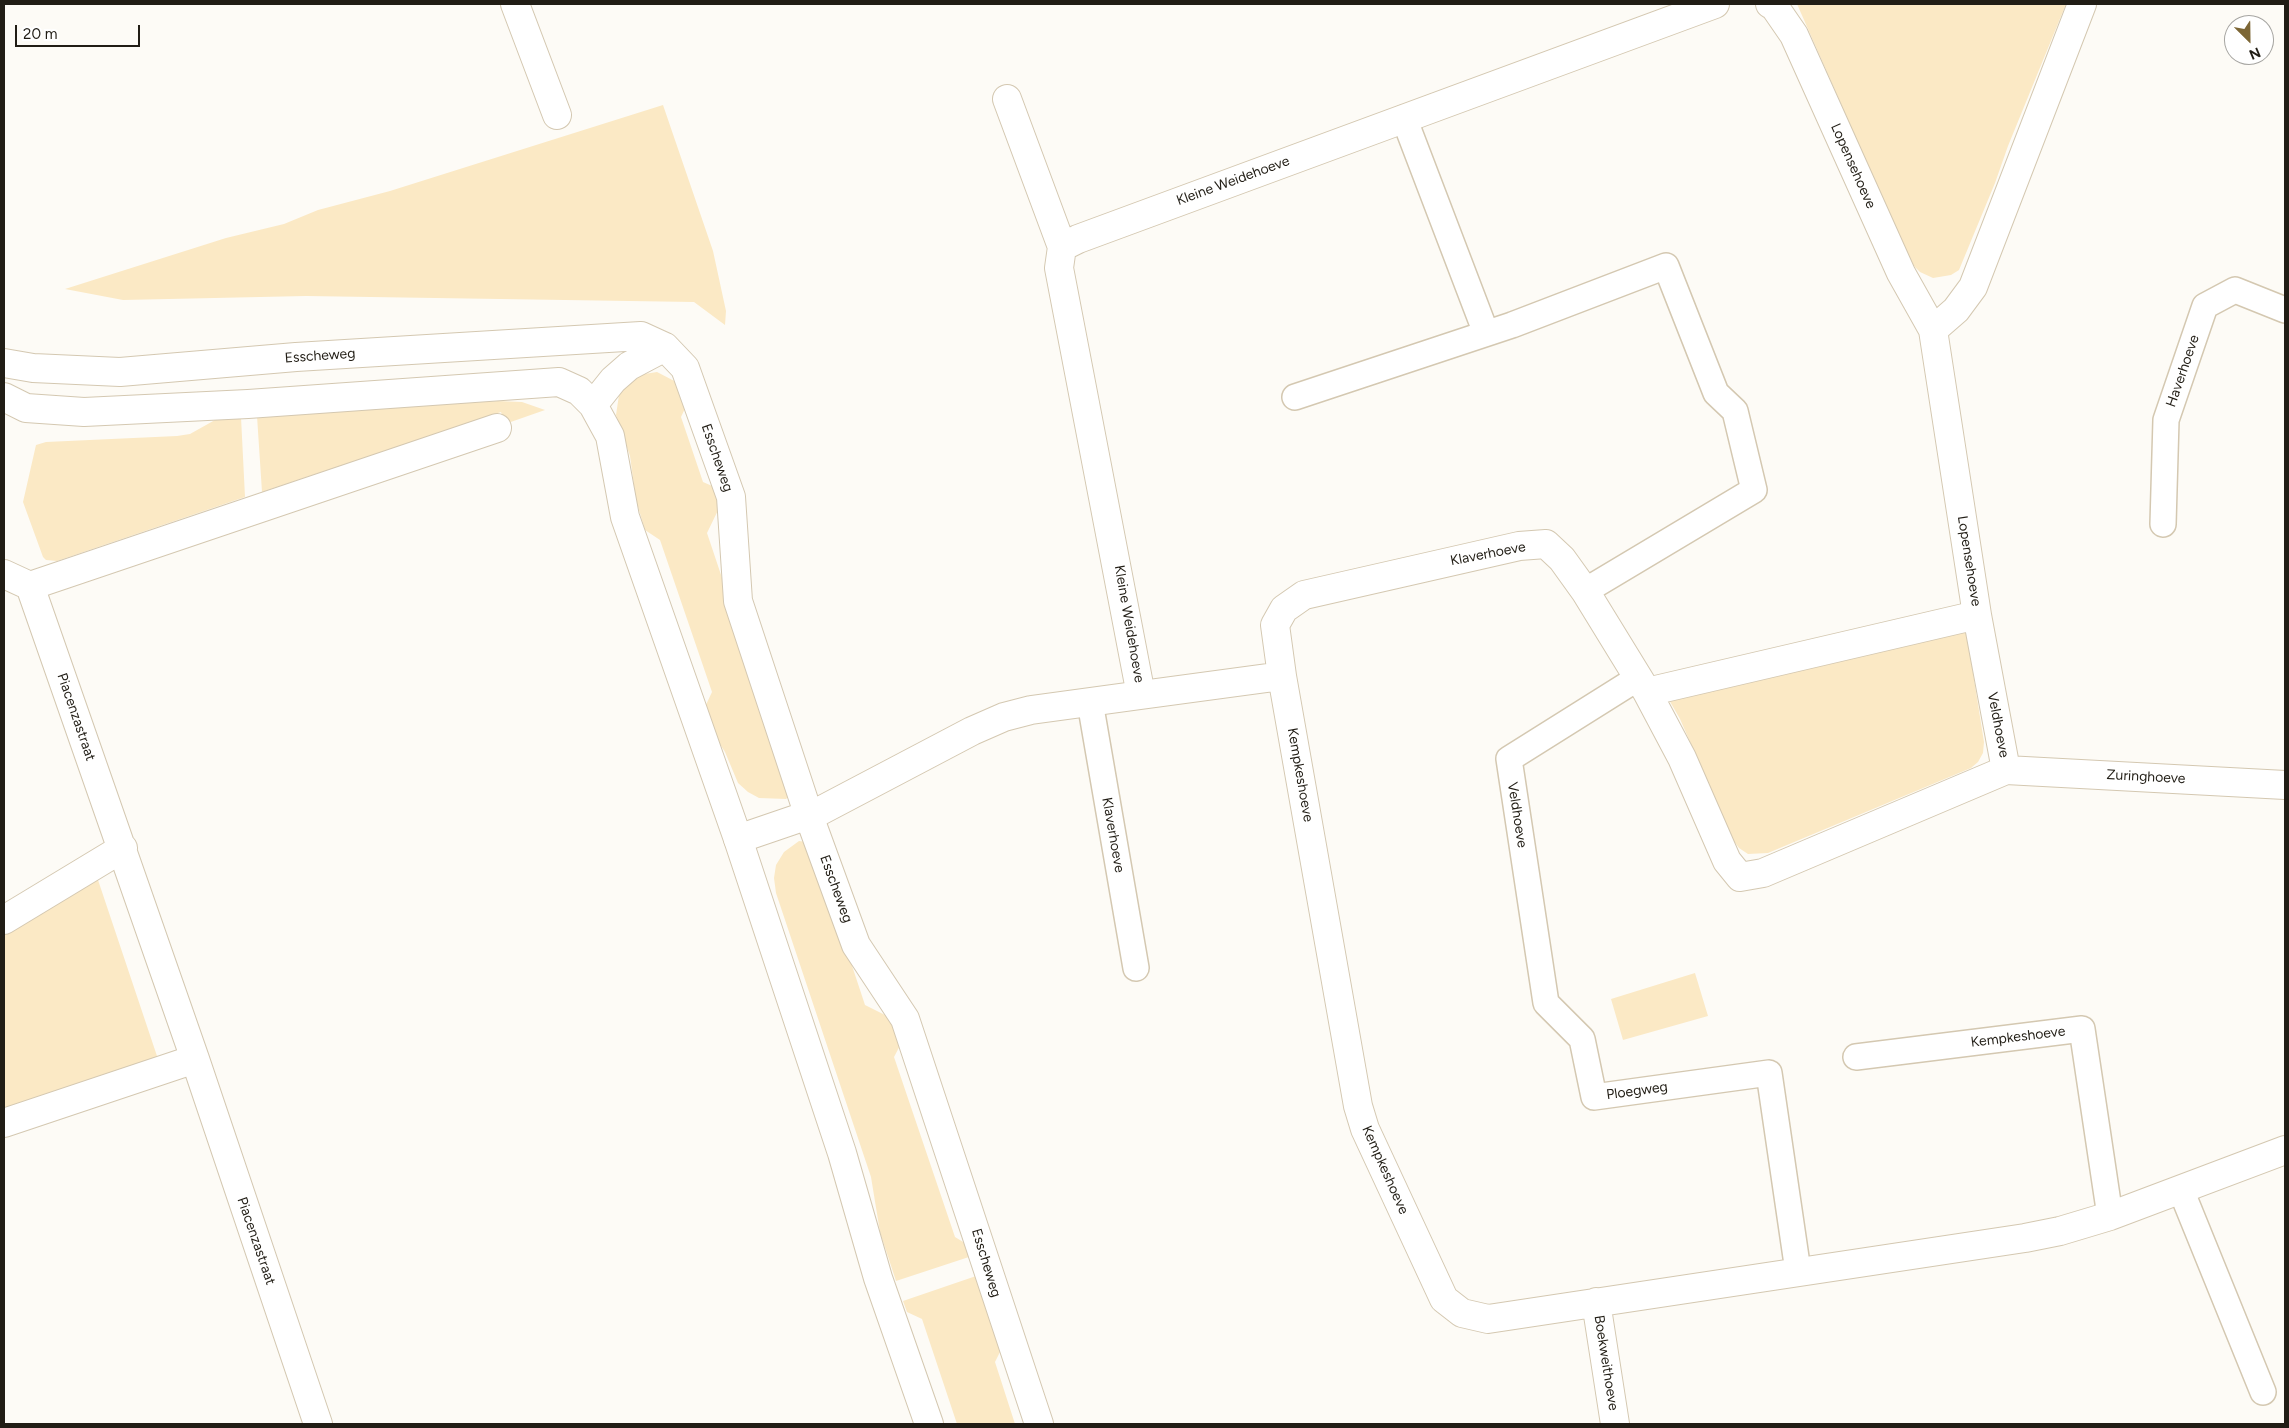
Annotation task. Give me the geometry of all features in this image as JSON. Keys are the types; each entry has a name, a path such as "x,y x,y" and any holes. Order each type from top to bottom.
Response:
{"street":[{"path":"515,4 557,114"},
{"name":"Kleine Weidehoeve","path":"1062,247 1078,239 1404,118 1658,15 1715,4"},
{"name":"Lopensehoeve","path":"1770,4 1774,6 1794,35 1901,273 1933,330 1977,615"},
{"path":"1933,330 1956,310 1973,287 2082,4"},
{"name":"Kleine Weidehoeve","path":"738,839 809,816 972,731 1004,717 1031,710 1141,695 1059,268 1062,247 1007,99"},
{"name":"Esscheweg","path":"4,363 34,368 120,372 296,357 641,336 665,347 685,368 731,497 738,601 809,816 856,945 905,1019 1039,1424"},
{"path":"593,405 613,380 629,366 665,347"},
{"path":"4,397 26,408 84,412 258,404 559,382 579,391 593,405 610,436 625,517 738,839 842,1153 878,1278 929,1424"},
{"path":"4,574 30,586 497,428"},
{"name":"Klaverhoeve","path":"1282,676 1275,625 1284,609 1304,595 1519,546 1546,544 1562,559 1585,591"},
{"name":"Piacenzastraat","path":"30,586 195,1059 318,1424"},
{"name":"Veldhoeve","path":"1585,591 1643,685 1682,758 1727,861 1740,877 1762,873 2006,770 1977,615 1643,685"},
{"path":"1141,695 1282,676"},
{"name":"Kempkeshoeve","path":"1282,676 1358,1106 1365,1129 1444,1299 1462,1313 1488,1319 2025,1238 2060,1231 2110,1216 2285,1150"},
{"name":"Zuringhoeve","path":"2006,770 2285,785"},
{"path":"4,920 122,848"},
{"path":"4,1122 195,1059"},
{"name":"Boekweithoeve","path":"1596,1302 1615,1424"}],"lane":[{"path":"1404,118 1486,333"},
{"path":"1295,397 1486,333 1666,266 1716,393 1735,411 1754,490 1585,591"},
{"name":"Haverhoeve","path":"2163,524 2166,420 2205,306 2235,290 2285,310"},
{"name":"Veldhoeve","path":"1560,1017 1546,1003 1509,759 1643,685"},
{"name":"Klaverhoeve","path":"1090,702 1136,968"},
{"name":"Ploegweg","path":"1560,1017 1582,1039 1594,1097 1769,1073 1798,1271"},
{"name":"Kempkeshoeve","path":"1856,1057 2082,1029 2110,1216"},
{"path":"2181,1190 2263,1392"}],"shaded area":[{"path":"1797,4 2066,4 1959,270 1951,275 1933,278 1920,272 1911,263"},
{"path":"663,105 713,251 726,311 725,325 694,302 306,296 123,300 65,289 226,238 284,224 318,210 390,191"},
{"path":"657,372 682,385 689,400 681,417 703,482 719,489 723,500 707,533 792,787 791,794 786,799 759,798 748,792 738,783 725,752 714,735 704,709 712,692 660,540 645,530 636,500 630,456 616,415 619,395 625,384 638,375"},
{"path":"498,401 522,402 545,410 505,424 501,412 262,492 257,416"},
{"path":"241,417 245,497 57,561 46,560 43,557 23,502 36,445 46,442 177,436 190,434 215,420"},
{"path":"1966,629 1984,742 1983,753 1978,762 1971,768 1768,853 1748,854 1739,848 1733,840 1680,719 1668,698"},
{"path":"799,841 807,842 813,848 865,1005 897,1021 903,1040 894,1057 955,1237 973,1248 975,1255 896,1281 880,1232 871,1177 776,893 774,878 776,865 784,852"},
{"path":"97,877 158,1059 4,1110 4,935"},
{"path":"1695,973 1708,1016 1623,1040 1611,999"},
{"path":"979,1275 1003,1346 995,1362 1015,1424 957,1424 922,1319 907,1312 903,1301"}]}
